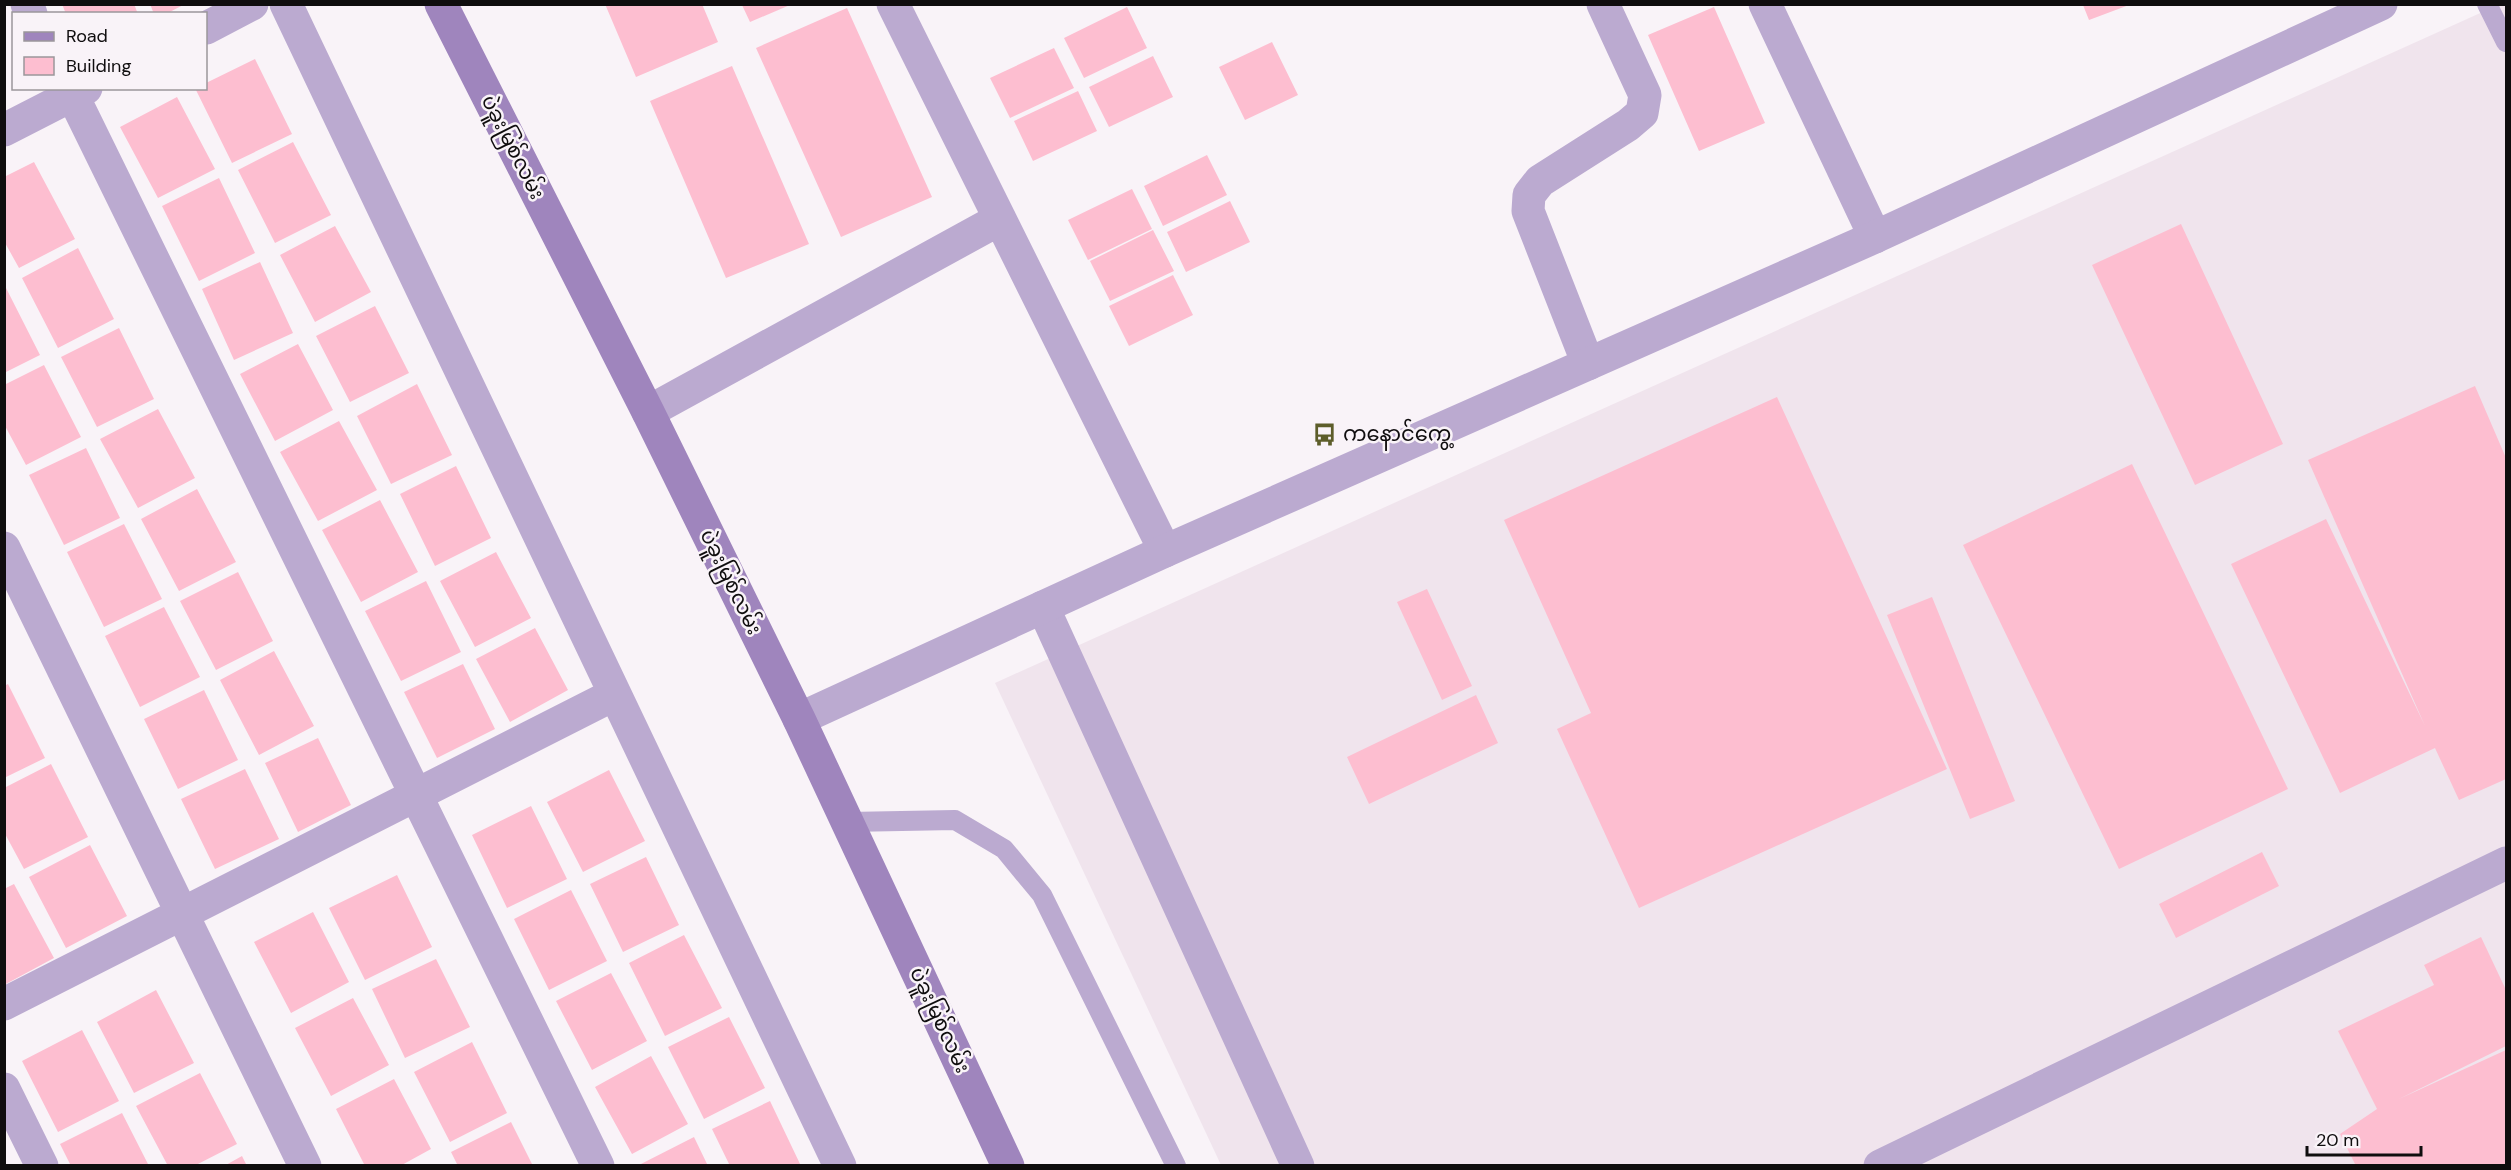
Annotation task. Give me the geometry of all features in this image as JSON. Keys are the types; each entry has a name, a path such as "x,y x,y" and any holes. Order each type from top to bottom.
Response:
{"main road":[{"name":"ပဲခူးမြစ်လမ်း","path":"441,4 648,412 799,718 1008,1166"}],"street":[{"path":"207,27 252,4"},
{"path":"286,4 840,1166"},
{"path":"893,4 1165,551"},
{"path":"1588,364 1528,211 1528,195 1540,181 1642,113 1645,95 1603,4"},
{"path":"1765,4 1875,237"},
{"path":"799,718 1165,551 1875,237 2381,4"},
{"path":"4,130 76,91 598,1166"},
{"path":"648,412 1000,219"},
{"path":"4,548 305,1166"},
{"path":"1043,607 1298,1166"},
{"path":"4,1004 615,694"},
{"path":"1880,1166 2506,863"},
{"path":"4,1089 42,1166"}],"lane":[{"path":"2487,4 2506,42"},
{"path":"848,822 955,820 1004,849 1042,895 1176,1166"}],"shaded area":[{"path":"2498,5 2506,5 2506,1165 1221,1165 995,683"}],"building":[{"path":"62,4 134,4 137,12 65,12"},
{"path":"150,4 185,4 170,12 153,12"},
{"path":"605,4 702,4 718,42 636,77"},
{"path":"742,5 790,5 750,22"},
{"path":"2083,5 2129,5 2089,20"},
{"path":"1127,7 1147,48 1084,78 1064,38"},
{"path":"1714,7 1765,123 1699,151 1648,35"},
{"path":"847,8 932,197 841,237 756,48"},
{"path":"1272,42 1298,95 1245,120 1219,67"},
{"path":"1054,48 1074,88 1010,118 990,78"},
{"path":"1153,56 1173,97 1109,127 1089,87"},
{"path":"255,59 292,134 232,163 196,90 207,90 207,83"},
{"path":"732,66 809,244 726,278 650,101"},
{"path":"1078,91 1097,131 1033,161 1014,121"},
{"path":"177,97 215,169 158,198 120,127"},
{"path":"293,142 331,215 275,243 238,170"},
{"path":"1207,155 1227,195 1163,226 1144,186"},
{"path":"34,162 75,239 19,268 4,241 4,177"},
{"path":"219,178 255,253 199,281 162,206"},
{"path":"1132,189 1152,229 1088,260 1068,220"},
{"path":"1230,201 1250,242 1186,272 1167,232"},
{"path":"2181,224 2283,444 2195,485 2092,265"},
{"path":"335,226 371,292 315,322 280,255"},
{"path":"1153,230 1174,271 1110,301 1090,261"},
{"path":"78,248 114,319 58,348 22,278"},
{"path":"260,262 293,333 234,360 202,289"},
{"path":"1173,275 1193,315 1129,346 1109,306"},
{"path":"4,284 40,355 4,373"},
{"path":"375,306 409,373 350,402 316,336"},
{"path":"119,328 154,399 97,427 61,357"},
{"path":"298,344 333,410 275,441 240,374"},
{"path":"44,365 81,437 26,465 4,424 4,385"},
{"path":"417,384 452,455 391,484 357,416"},
{"path":"2475,386 2506,458 2506,779 2459,800 2435,748 2340,793 2231,564 2326,519 2425,726 2308,460"},
{"path":"1777,397 1947,769 1639,908 1557,729 1591,713 1504,520"},
{"path":"158,409 195,478 138,508 100,439"},
{"path":"339,421 377,490 318,521 280,452"},
{"path":"86,448 120,518 64,545 29,475"},
{"path":"2132,464 2288,789 2119,869 1963,545"},
{"path":"456,466 491,538 435,566 400,494"},
{"path":"197,489 236,562 179,591 141,519"},
{"path":"380,500 418,572 361,602 322,530"},
{"path":"124,524 162,599 104,627 67,552"},
{"path":"496,552 531,618 475,647 440,581"},
{"path":"238,572 273,641 216,670 180,601"},
{"path":"426,581 461,652 401,681 365,611"},
{"path":"1427,589 1472,686 1442,700 1397,602"},
{"path":"1932,597 2015,801 1970,819 1887,615"},
{"path":"164,607 200,677 140,707 105,636"},
{"path":"535,628 568,690 510,722 476,659"},
{"path":"274,651 314,726 259,755 220,680"},
{"path":"463,664 495,729 437,758 404,692"},
{"path":"8,684 45,758 4,778 4,686"},
{"path":"204,690 238,760 178,789 144,719"},
{"path":"1476,695 1498,743 1369,804 1347,757"},
{"path":"318,738 351,805 298,832 265,763"},
{"path":"51,764 88,837 24,869 4,832 4,788"},
{"path":"245,769 279,839 215,869 181,799"},
{"path":"609,770 645,841 583,872 547,802"},
{"path":"531,806 567,879 507,908 472,835"},
{"path":"90,845 127,916 66,948 29,877"},
{"path":"2262,852 2279,886 2176,938 2159,904"},
{"path":"646,857 679,925 623,952 590,884"},
{"path":"397,875 432,947 365,980 329,908"},
{"path":"14,884 54,958 4,985 4,889"},
{"path":"571,890 607,961 549,990 514,919"},
{"path":"313,912 349,982 291,1013 254,942"},
{"path":"684,935 722,1008 665,1036 629,963"},
{"path":"2481,937 2506,990 2506,1046 2399,1099 2506,1050 2506,1166 2356,1166 2340,1134 2377,1109 2338,1031 2434,985 2424,965"},
{"path":"436,959 470,1027 405,1058 372,989"},
{"path":"611,973 647,1041 592,1070 556,1001"},
{"path":"156,990 194,1063 134,1093 97,1022"},
{"path":"353,998 389,1065 331,1096 295,1028"},
{"path":"729,1017 765,1088 704,1119 668,1047"},
{"path":"82,1030 119,1101 58,1132 22,1061"},
{"path":"472,1042 507,1113 450,1142 414,1072"},
{"path":"651,1056 688,1124 632,1154 595,1087"},
{"path":"200,1073 237,1144 194,1166 168,1166 136,1106"},
{"path":"394,1079 431,1149 400,1166 365,1166 336,1109"},
{"path":"770,1101 801,1166 730,1166 712,1129"},
{"path":"122,1113 149,1166 71,1166 60,1144"},
{"path":"511,1122 533,1166 458,1166 451,1152"},
{"path":"694,1137 708,1166 637,1166"},
{"path":"242,1156 247,1166 224,1166"}],"place":[{"name":"ကနောင်ကွေ့","path":"1325,434"}]}
